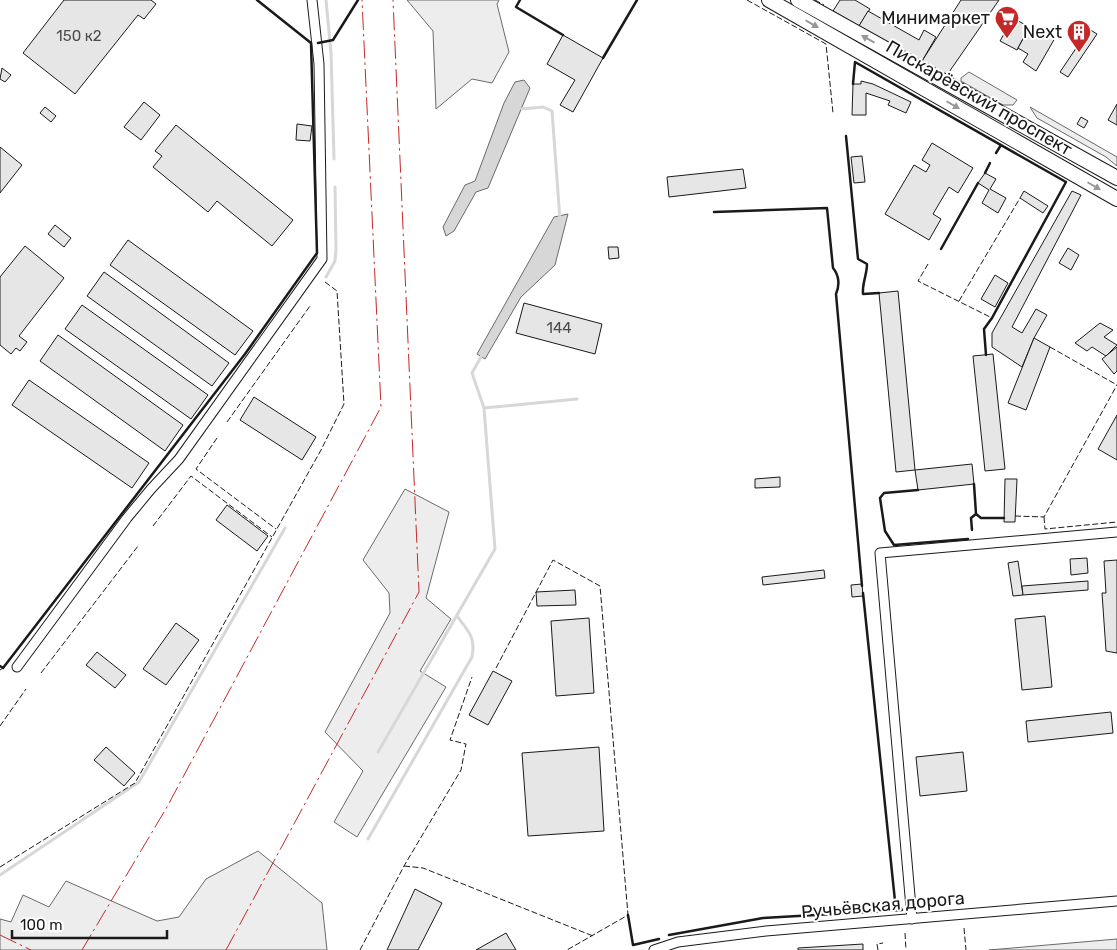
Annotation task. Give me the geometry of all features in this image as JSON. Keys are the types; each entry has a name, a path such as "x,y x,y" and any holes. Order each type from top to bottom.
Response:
{"main road":[{"name":"Пискарёвский проспект","path":"770,0 1117,199"},
{"name":"Пискарёвский проспект","path":"798,0 1117,178"}],"street":[{"path":"17,667 139,503 180,459 322,259 319,64 312,0"},
{"path":"912,919 880,553 1117,532"},
{"name":"Ручьёвская дорога","path":"654,950 678,942 756,933 1117,901"}],"shaded area":[{"path":"407,0 499,0 497,4 509,52 492,83 472,79 436,109 433,31"},
{"path":"969,72 1017,100 1013,105 1003,105 961,81 961,78"},
{"path":"524,80 530,88 488,188 476,192 454,231 446,236 443,227 465,185 475,181 504,103 515,82"},
{"path":"1030,107 1117,157 1117,166 1106,157 1037,118"},
{"path":"568,214 555,265 521,297 485,359 477,354 554,217"},
{"path":"405,489 449,512 426,598 451,619 420,671 446,687 357,837 334,822 363,771 325,732 390,613 389,593 363,560"},
{"path":"258,851 322,903 327,950 0,950 0,919 11,922 23,895 49,907 66,881 157,921 179,917 206,879"},
{"path":"1117,939 1117,950 989,950"}],"building":[{"path":"64,0 151,0 156,4 144,19 138,15 75,94 23,53"},
{"path":"840,0 855,0 870,9 859,26 833,11"},
{"path":"961,0 999,0 947,75 922,61"},
{"path":"868,11 919,40 924,30 936,37 922,61 859,26"},
{"path":"1013,18 1029,27 1017,50 1000,41"},
{"path":"1041,29 1055,38 1036,71 1023,62 1028,54 1018,48 1028,30 1037,36"},
{"name":"Next","path":"1089,29 1097,34 1068,77 1060,72"},
{"path":"563,35 603,58 573,112 560,105 575,80 547,64"},
{"path":"2,68 11,75 5,82 0,79"},
{"path":"861,81 873,84 911,102 906,113 888,105 890,101 866,93 866,115 852,115 853,84 861,84"},
{"path":"144,102 160,115 141,140 124,127"},
{"path":"1117,104 1117,125 1108,120"},
{"path":"45,107 56,116 51,122 40,113"},
{"path":"1081,117 1088,121 1084,128 1077,124"},
{"path":"297,124 312,126 310,141 296,140"},
{"path":"176,125 293,220 272,246 217,201 208,212 153,167 162,156 155,151"},
{"path":"932,143 973,168 958,193 949,187 933,214 941,219 929,240 885,214 914,165 926,172 930,165 922,160"},
{"path":"0,147 22,165 0,193"},
{"path":"862,156 865,182 854,183 851,157"},
{"path":"743,169 746,188 669,197 667,177"},
{"path":"985,173 996,179 990,189 1006,198 998,213 982,203 989,190 978,183"},
{"path":"1024,191 1048,206 1043,213 1020,198"},
{"path":"1072,191 1081,195 1012,327 1022,333 1036,309 1047,315 1034,338 1022,367 992,347 992,333"},
{"path":"55,225 71,238 64,247 48,234"},
{"path":"128,240 253,331 235,355 110,265"},
{"path":"25,246 64,278 19,336 27,342 20,351 16,348 11,354 0,345 0,277"},
{"path":"608,247 618,247 619,258 609,259"},
{"path":"1068,248 1079,255 1071,270 1059,263"},
{"path":"104,272 229,363 212,386 87,296"},
{"path":"995,275 1008,283 995,307 981,299"},
{"path":"898,291 915,470 896,472 879,293"},
{"path":"524,303 602,324 595,354 516,333"},
{"path":"82,305 208,395 191,419 65,329"},
{"path":"1100,323 1113,330 1104,337 1117,345 1106,356 1092,347 1087,351 1075,343"},
{"path":"58,335 183,425 165,451 40,361"},
{"path":"1034,338 1050,347 1026,410 1008,403"},
{"path":"1117,347 1117,371 1114,374 1102,359"},
{"path":"993,354 1005,469 985,471 973,356"},
{"path":"29,380 149,463 132,488 12,405"},
{"path":"254,397 316,437 302,460 240,420"},
{"path":"1117,415 1117,460 1098,449"},
{"path":"972,464 974,484 918,490 915,470"},
{"path":"780,477 780,487 755,488 755,479"},
{"path":"1005,479 1017,479 1015,522 1004,522"},
{"path":"227,505 268,536 257,551 216,520"},
{"path":"1087,558 1088,573 1071,575 1070,559"},
{"path":"1117,560 1117,653 1106,651 1102,593 1106,593 1104,561"},
{"path":"1018,561 1023,595 1013,596 1008,563"},
{"path":"824,570 825,578 763,585 762,577"},
{"path":"1088,581 1088,590 1023,595 1022,586"},
{"path":"862,584 863,596 852,597 851,585"},
{"path":"575,590 576,605 537,606 536,592"},
{"path":"1045,616 1052,687 1022,690 1015,619"},
{"path":"589,618 594,693 556,696 551,621"},
{"path":"176,623 199,640 166,685 143,669"},
{"path":"97,652 126,675 115,688 86,665"},
{"path":"493,671 512,681 488,725 469,715"},
{"path":"1111,712 1113,733 1028,742 1026,721"},
{"path":"106,747 135,773 124,786 94,760"},
{"path":"599,747 604,831 528,836 522,753"},
{"path":"963,752 967,791 920,796 916,757"},
{"path":"415,889 442,903 418,950 387,950"},
{"path":"506,933 516,950 476,950"},
{"path":"863,944 863,950 798,950 798,948"}],"waterway":[{"path":"326,0 331,53 334,159"},
{"path":"522,109 543,107 552,111 560,220"},
{"path":"326,277 335,261 335,187"},
{"path":"482,355 472,373 484,408"},
{"path":"378,752 495,549 484,408 577,399"},
{"path":"0,875 139,782 285,528"},
{"path":"368,839 472,657 472,639 468,630 457,616"}],"fence":[{"path":"747,0 826,44 833,113"},
{"path":"815,0 824,5"},
{"path":"959,301 1020,198"},
{"path":"928,264 918,281 992,318"},
{"path":"0,867 135,783 321,450 344,404 337,291 325,282"},
{"path":"227,422 310,306"},
{"path":"1050,347 1117,385"},
{"path":"1015,516 1044,517 1117,385"},
{"path":"217,438 196,469 276,529"},
{"path":"153,526 191,476 272,537"},
{"path":"1044,517 1045,529 1117,522"},
{"path":"41,673 138,546"},
{"path":"496,668 553,560 600,586 628,915 567,950"},
{"path":"360,950 404,866 461,770 466,744 450,740 472,677"},
{"path":"0,726 26,689"},
{"path":"404,866 423,868 593,936"},
{"path":"964,928 966,950"},
{"path":"905,933 906,950"},
{"path":"878,950 877,944 883,943"}],"wall":[{"path":"0,666 3,668 245,354 317,253 311,43 257,0"},
{"path":"318,43 333,40 358,0"},
{"path":"520,0 516,7 563,35"},
{"path":"603,58 637,0"},
{"path":"853,84 855,62 1066,182 992,318 984,329 986,355"},
{"path":"846,136 858,259 867,264 863,294 879,293"},
{"path":"996,153 1001,145"},
{"path":"985,173 990,163"},
{"path":"941,249 978,183"},
{"path":"714,212 827,208 833,268 838,280 836,294 862,586"},
{"path":"972,530 971,518 976,514 974,484"},
{"path":"918,490 884,493 880,498 885,531 894,545 968,539"},
{"path":"976,514 981,518 1004,518"},
{"path":"669,935 763,918 902,910 895,901 863,593"},
{"path":"628,915 633,945 659,939"}],"power":[{"path":"82,950 167,807 381,407 362,0"},
{"path":"226,950 419,592 393,0"},
{"path":"0,935 31,950"}],"place":[{"name":"Минимаркет","path":"1007,39"},
{"name":"Next","path":"1079,53"}]}
